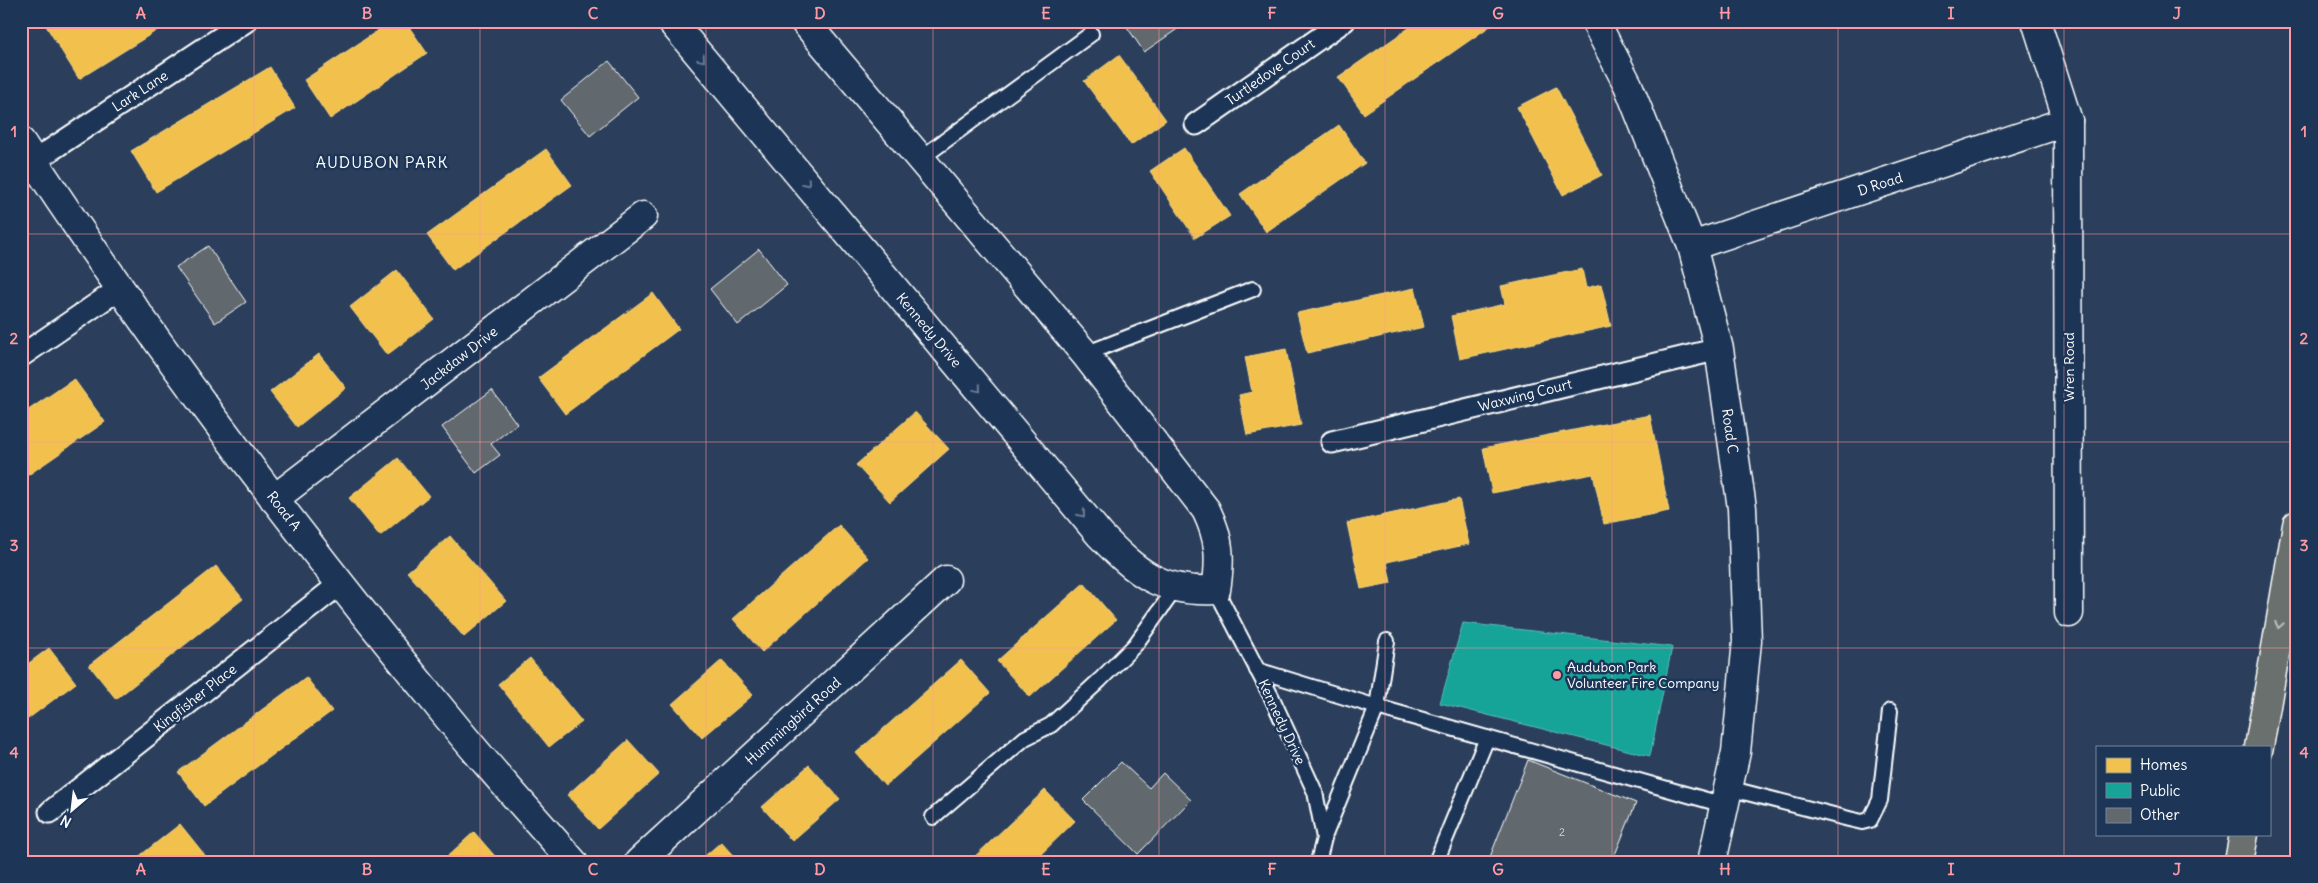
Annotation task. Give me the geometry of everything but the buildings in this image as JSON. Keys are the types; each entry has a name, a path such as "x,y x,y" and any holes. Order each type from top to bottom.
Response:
{"main road":[{"path":"2258,746 2297,525"},
{"path":"2239,862 2244,836"}],"street":[{"name":"Lark Lane","path":"28,151 246,21"},
{"name":"Kennedy Drive","path":"671,21 1100,535 1126,562 1154,580 1175,589 1192,592 1216,590"},
{"path":"804,21 1084,354 1206,510 1215,528 1219,547 1219,570 1216,590"},
{"name":"Turtledove Court","path":"1196,124 1344,21"},
{"name":"Road C","path":"1595,21 1628,86 1692,246 1719,349 1742,508 1747,641 1736,752 1712,862"},
{"name":"Wren Road","path":"2036,21 2068,121 2069,612"},
{"name":"D Road","path":"1692,246 2068,121"},
{"name":"Road A","path":"28,151 119,289 274,499 460,732 573,862"},
{"name":"Jackdaw Drive","path":"274,499 643,216"},
{"path":"21,356 119,289"},
{"name":"Waxwing Court","path":"1332,442 1719,349"},
{"name":"Hummingbird Road","path":"639,862 946,580"},
{"name":"Kingfisher Place","path":"50,812 341,583"}],"lane":[{"path":"920,158 1091,34"},
{"path":"1084,354 1253,289"},
{"path":"933,817 1025,738 1051,725 1100,680 1134,645 1175,589"},
{"name":"Kennedy Drive","path":"1216,590 1272,698 1315,792 1324,838 1318,862"},
{"path":"1324,838 1377,707 1387,641"},
{"path":"1257,670 1487,738 1726,796 1862,822 1870,820 1880,800 1890,711"},
{"path":"1436,862 1487,738"}],"place":[{"name":"Audubon Park Volunteer Fire Company","path":"1557,675"}],"district":[{"name":"AUDUBON PARK","path":"382,162"}]}
